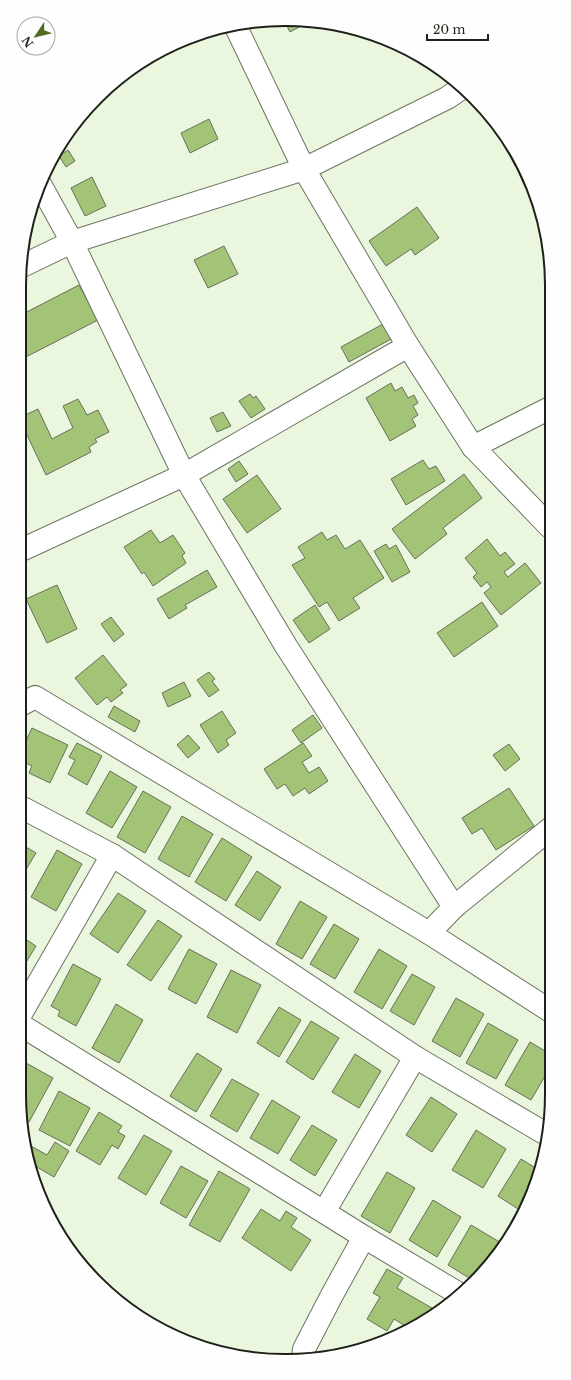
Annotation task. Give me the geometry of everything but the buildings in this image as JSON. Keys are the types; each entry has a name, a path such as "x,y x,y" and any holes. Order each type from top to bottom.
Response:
{"street":[{"path":"238,31 304,169 408,346 473,447 545,522"},
{"path":"27,263 72,242 304,169 447,98 458,91"},
{"path":"44,191 72,242 184,475 286,646 454,907"},
{"path":"26,548 184,475 408,346"},
{"path":"473,447 545,411"},
{"path":"26,702 35,697 429,933 545,1008"},
{"path":"26,810 112,855 415,1056 542,1132"},
{"path":"429,933 454,907 545,833"},
{"path":"26,1005 112,855"},
{"path":"26,1028 455,1291"},
{"path":"324,1212 415,1056"},
{"path":"304,1353 304,1349 332,1295 364,1237"}]}
